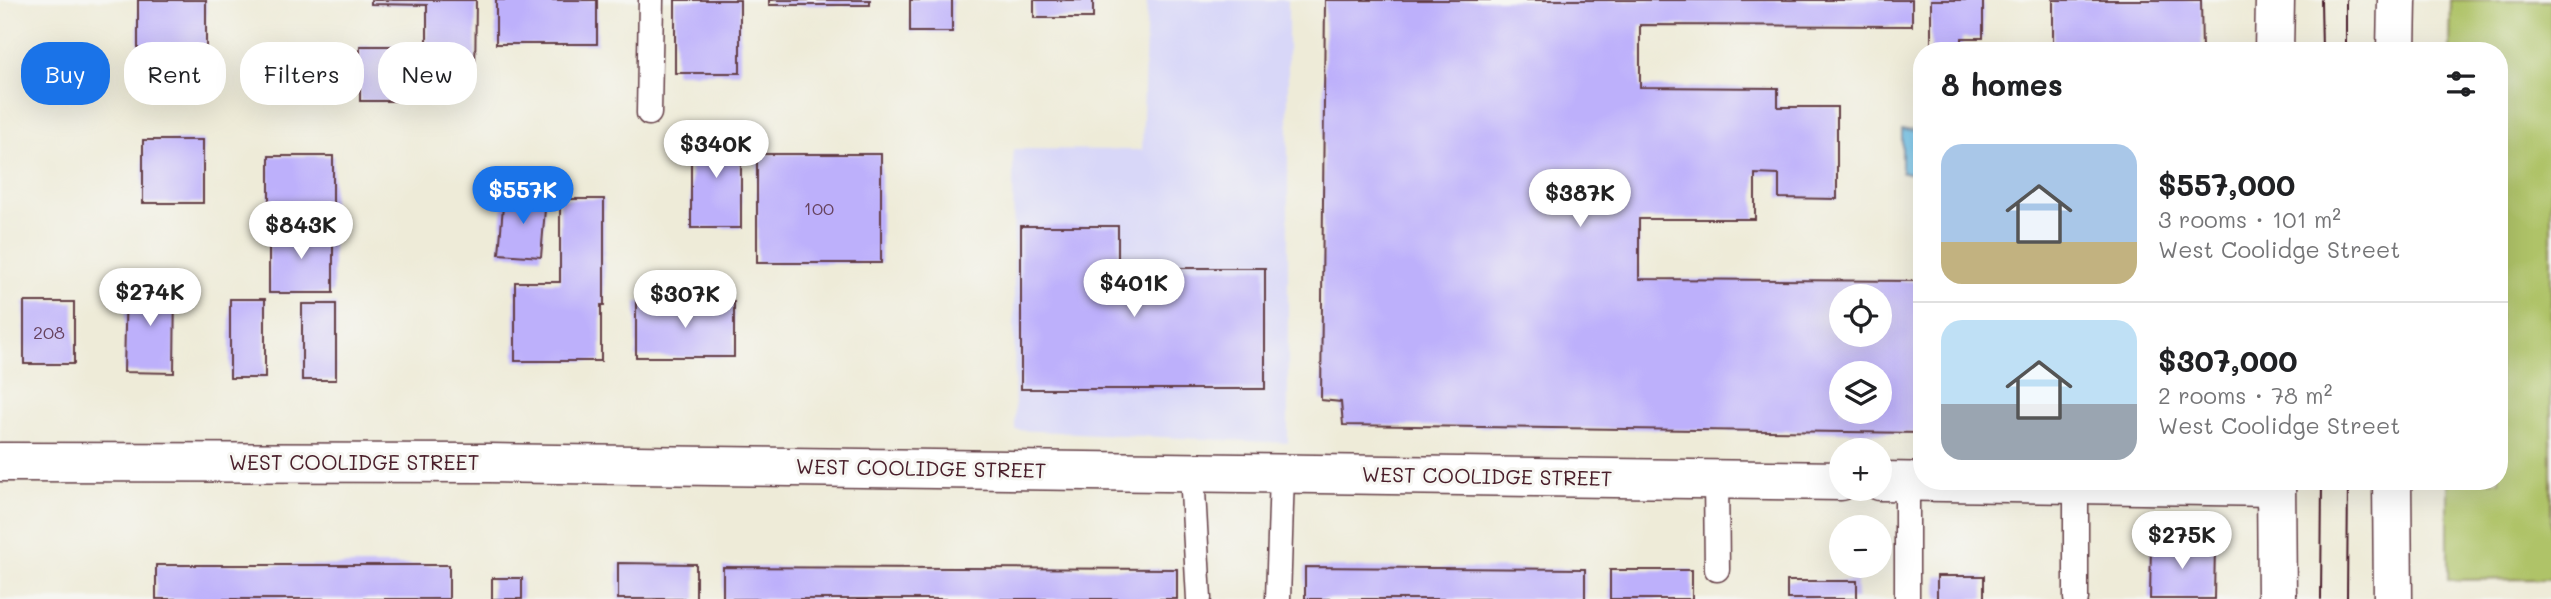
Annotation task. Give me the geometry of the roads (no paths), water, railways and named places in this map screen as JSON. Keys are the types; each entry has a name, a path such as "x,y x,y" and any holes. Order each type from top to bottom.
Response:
{"street":[{"path":"2274,0 2274,42"},
{"path":"2396,42 2397,0"},
{"name":"WEST COOLIDGE STREET","path":"0,462 489,463 1829,481"},
{"path":"1893,482 1913,482"},
{"path":"2276,490 2277,599"},
{"path":"2392,490 2393,599"}],"lane":[{"path":"649,113 651,0"},
{"path":"1192,473 1199,599"},
{"path":"1279,599 1282,474"},
{"path":"1716,480 1717,569"},
{"path":"1893,482 1908,599"},
{"path":"2076,490 2076,599"}],"water":[{"path":"1902,130 1913,131 1913,173 1902,173"}],"tram line":[{"path":"2321,0 2322,42"},
{"path":"2346,0 2346,42"},
{"path":"2321,599 2322,490"},
{"path":"2347,599 2348,490"}]}
